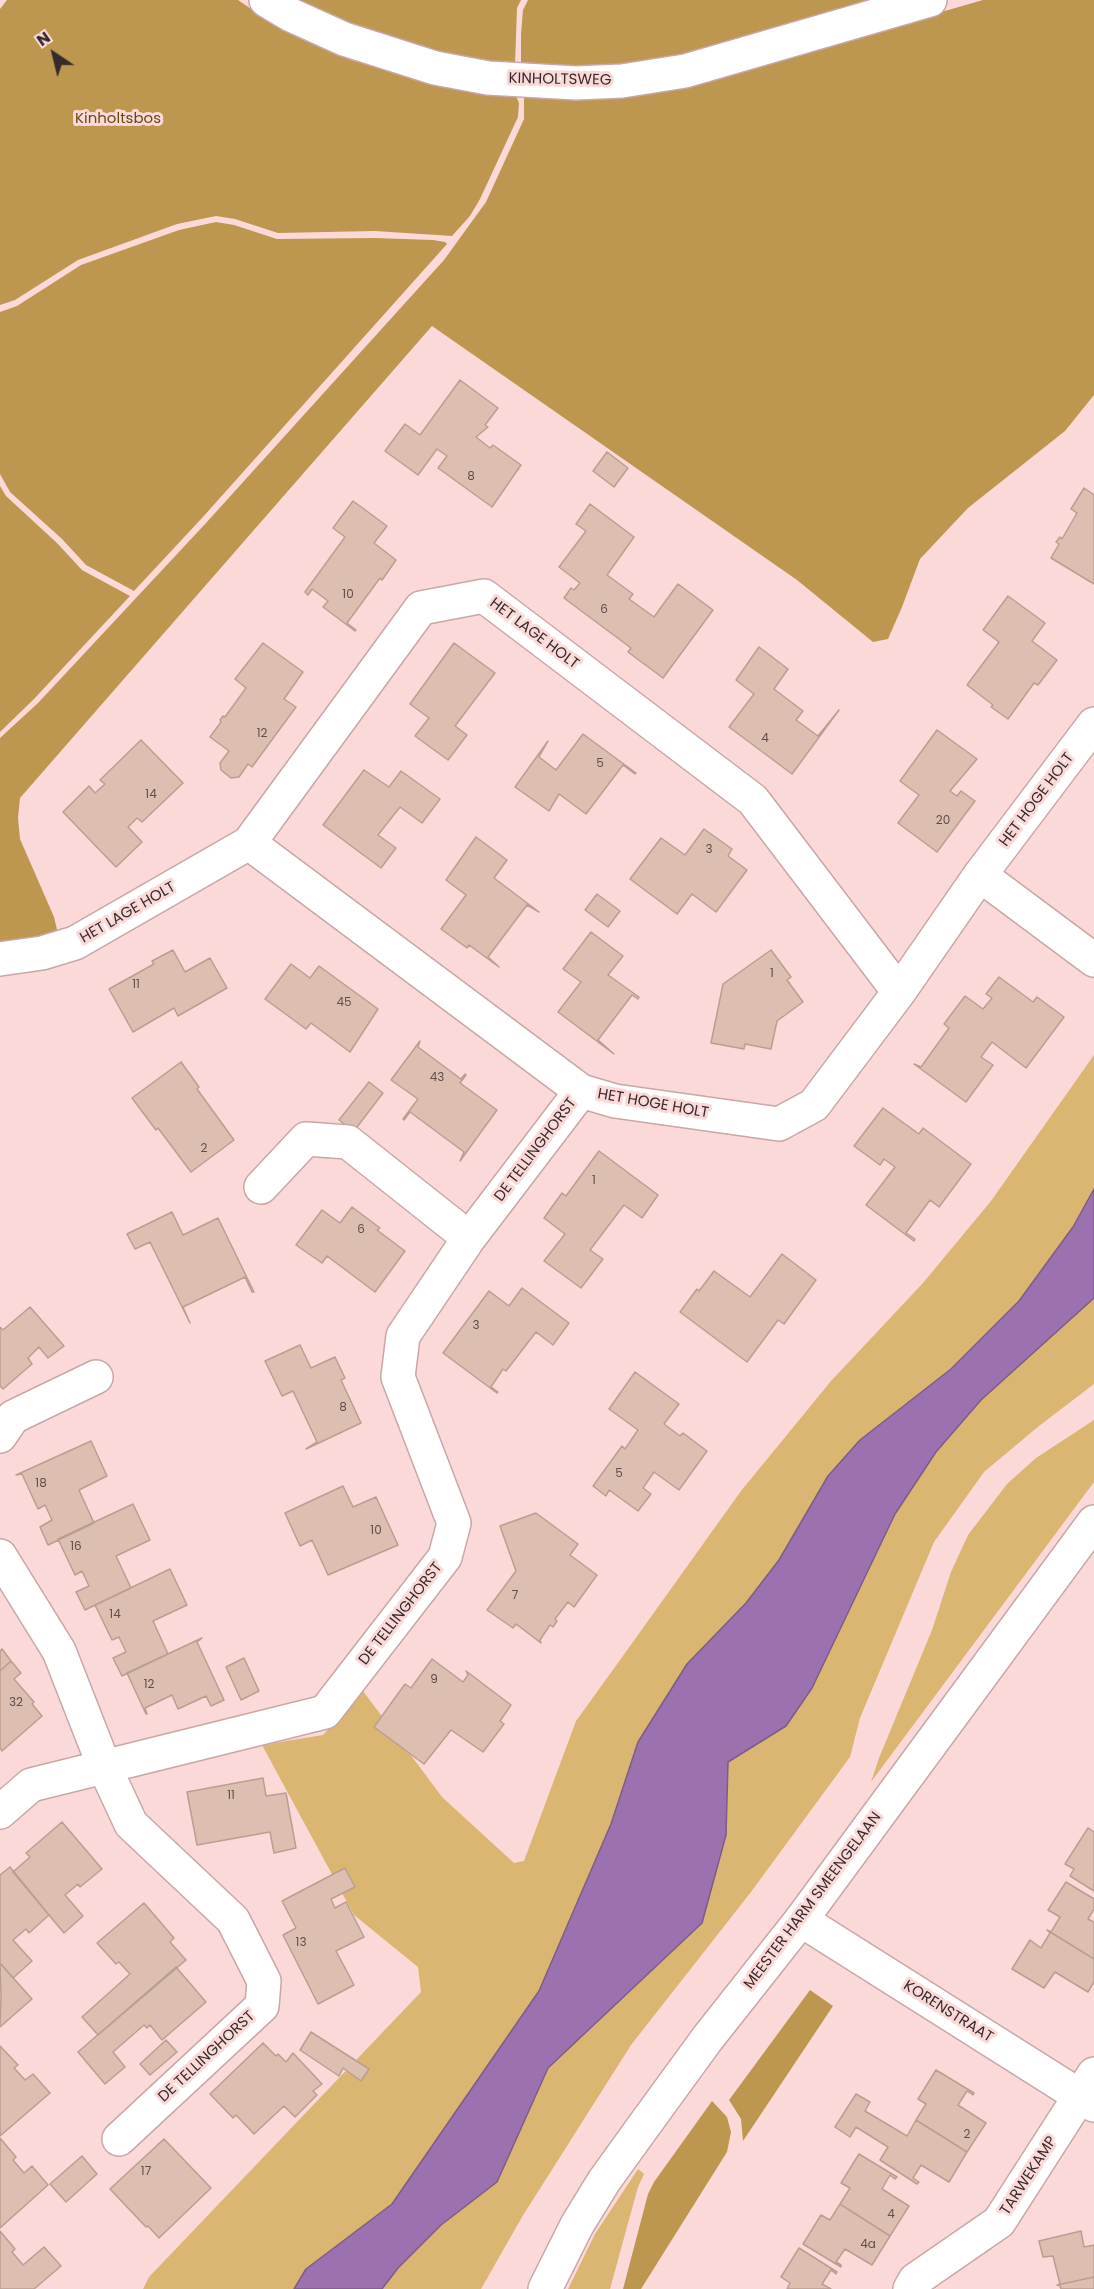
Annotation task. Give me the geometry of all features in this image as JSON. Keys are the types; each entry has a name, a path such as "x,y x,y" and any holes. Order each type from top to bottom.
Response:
{"street":[{"name":"KINHOLTSWEG","path":"266,0 291,15 344,39 435,68 488,78 576,83 622,81 685,71 930,0"},
{"name":"HET LAGE HOLT","path":"0,959 42,953 75,943 249,843 421,608 484,596 753,800 899,992"},
{"name":"HET HOGE HOLT","path":"249,843 581,1091 615,1101 779,1124 814,1105 899,992 980,875 1094,724"},
{"path":"980,875 1094,960"},
{"name":"DE TELLINGHORST","path":"0,1812 31,1785 325,1712 445,1557 454,1522 398,1377 403,1336 469,1238 581,1091"},
{"path":"261,1187 306,1139 348,1142 469,1238"},
{"path":"0,1436 13,1417 96,1377"},
{"name":"MEESTER HARM SMEENGELAAN","path":"545,2289 577,2224 604,2181 706,2039 801,1920 1094,1522"},
{"name":"DE TELLINGHORST","path":"0,1556 59,1651 104,1766 131,1824 233,1920 264,1981 262,2006 119,2139"},
{"name":"KORENSTRAAT","path":"801,1920 1089,2092"},
{"name":"TARWEKAMP","path":"910,2289 915,2280 999,2222 1089,2092"}],"shaded area":[{"path":"1094,1055 1094,1189 1073,1227 1019,1301 951,1369 860,1440 828,1476 779,1560 638,1742 611,1824 539,1991 392,2204 306,2269 294,2289 143,2289 149,2277 421,1992 418,1967 354,1915 262,1745 323,1735 363,1691 442,1797 514,1863 524,1861 576,1721 741,1491 831,1381 923,1283 991,1201"},
{"path":"1094,1189 1094,1298 981,1400 936,1452 895,1514 812,1688 786,1726 728,1762 726,1835 702,1923 548,2068 497,2182 441,2225 398,2268 382,2289 294,2289 306,2269 392,2204 539,1991 611,1824 638,1742 687,1664 746,1603 779,1560 828,1476 860,1440 951,1369 1019,1301 1073,1227"},
{"path":"1094,1298 1094,1384 984,1472 934,1542 860,1718 850,1757 751,1892 631,2045 522,2217 481,2289 382,2289 398,2268 441,2225 497,2182 547,2068 702,1923 726,1835 728,1762 786,1726 812,1688 895,1514 936,1453 981,1400"},
{"path":"1094,1420 1094,1482 871,1782 932,1630 951,1572 968,1535 1007,1484 1036,1458"},
{"path":"638,2169 644,2174 638,2187 610,2289 568,2289 595,2234"}],"green space":[{"name":"Kinholtsbos","path":"7,0 238,0 257,13 516,96 519,103 518,117 480,199 470,216 452,236 375,231 278,233 235,219 216,216 177,224 78,260 15,300 0,305 0,9"},
{"path":"296,0 521,0 517,8 515,65 489,63 438,53 371,33"},
{"path":"528,0 879,0 683,57 600,68 521,66 523,10"},
{"path":"983,0 1094,0 1094,395 1065,431 968,508 920,559 888,639 873,642 797,580 432,326 20,798 18,818 20,839 54,917 58,934 0,945 0,738 38,703 206,523 444,260 486,202 524,119 524,98 903,23"},
{"path":"216,222 234,225 277,239 375,238 433,240 447,244 134,591 86,565 62,539 10,492 0,474 0,312 17,306 81,265 179,230"},
{"path":"0,486 6,496 57,543 82,570 130,596 0,732"},
{"path":"810,1990 833,2006 743,2141 741,2119 729,2100"},
{"path":"712,2101 727,2117 731,2132 727,2152 641,2289 623,2289 648,2194 654,2182"}],"building":[{"path":"460,380 498,408 485,425 488,427 476,437 490,448 493,445 521,465 492,507 438,468 447,456 437,449 418,475 385,451 405,424 420,435"},
{"path":"607,452 628,468 614,487 593,471"},
{"path":"1084,488 1094,495 1094,584 1051,558 1059,544 1056,542 1060,537 1062,539 1077,513 1071,509"},
{"path":"353,501 387,526 374,543 396,560 347,623 355,631 323,607 328,601 312,589 308,595 305,592 345,537 333,528"},
{"path":"590,504 634,537 607,575 633,594 629,599 654,617 678,584 713,610 663,678 628,652 631,648 564,598 571,588 574,590 580,583 559,567 586,531 576,524"},
{"path":"1008,596 1045,623 1032,641 1057,660 1038,685 1034,683 1008,719 967,685 999,642 983,630"},
{"path":"263,643 303,672 284,699 296,707 252,767 248,764 239,777 231,778 221,770 220,763 229,751 210,737 221,722 220,720 223,716 225,717 246,688 235,679"},
{"path":"454,643 495,673 455,726 467,735 448,760 415,736 429,718 410,704"},
{"path":"759,647 788,669 774,689 803,711 796,720 818,736 839,710 792,774 729,727 754,694 736,680"},
{"path":"937,730 977,759 950,791 957,796 961,791 975,801 937,852 898,823 919,795 900,781"},
{"path":"583,734 636,773 623,765 586,814 559,794 549,811 515,787 548,741 539,757 556,770"},
{"path":"141,740 183,783 142,822 137,818 128,827 142,842 116,867 63,812 89,786 95,793 105,784 100,780"},
{"path":"364,770 389,787 401,771 440,799 422,823 400,807 378,835 396,848 381,868 323,825"},
{"path":"704,829 732,849 728,856 747,870 716,912 692,894 677,914 630,879 661,838 685,855"},
{"path":"476,837 507,860 494,878 539,912 527,905 488,957 499,967 469,945 467,948 441,929 466,895 446,880"},
{"path":"597,894 620,911 608,927 585,910"},
{"path":"591,932 623,956 608,975 639,997 638,999 632,995 598,1040 614,1054 558,1012 581,982 563,969"},
{"path":"173,950 185,972 210,958 227,988 178,1016 174,1008 133,1032 109,989 154,964 152,961"},
{"path":"771,950 791,977 787,980 803,1002 777,1021 771,1049 745,1044 744,1049 711,1043 723,984"},
{"path":"291,964 310,978 319,966 378,1009 350,1052 311,1023 306,1029 265,999"},
{"path":"999,977 1033,1002 1037,997 1064,1017 1026,1068 992,1042 981,1057 993,1065 966,1102 914,1064 921,1067 949,1028 944,1024 965,996 983,1009 992,998 986,994"},
{"path":"420,1041 418,1047 461,1079 465,1074 460,1083 497,1110 460,1161 464,1152 410,1112 403,1119 418,1099 391,1080"},
{"path":"181,1062 199,1087 197,1089 234,1140 191,1172 132,1098"},
{"path":"369,1082 383,1093 354,1131 339,1120"},
{"path":"883,1108 919,1134 923,1128 971,1164 939,1207 930,1200 906,1233 915,1239 914,1241 866,1205 895,1167 884,1159 880,1165 854,1146"},
{"path":"599,1151 658,1195 642,1218 624,1205 590,1250 603,1259 581,1288 544,1261 565,1234 544,1218 562,1193 566,1196"},
{"path":"352,1207 405,1251 375,1292 327,1256 322,1263 296,1245 322,1210 340,1223"},
{"path":"172,1212 183,1235 218,1218 254,1292 245,1277 183,1307 190,1323 150,1242 135,1249 127,1234"},
{"path":"782,1254 816,1280 784,1324 778,1320 747,1362 680,1312 714,1271 750,1297"},
{"path":"522,1288 569,1323 553,1345 536,1332 506,1371 503,1369 491,1387 497,1393 443,1353 489,1291 509,1306"},
{"path":"30,1307 64,1346 48,1358 39,1347 28,1358 32,1364 3,1389 0,1386 0,1327 3,1330"},
{"path":"300,1345 311,1368 335,1357 345,1378 341,1380 361,1423 306,1449 317,1442 293,1391 282,1396 265,1361"},
{"path":"635,1372 679,1404 664,1424 680,1436 683,1433 707,1451 679,1490 654,1472 643,1488 651,1494 638,1511 609,1490 606,1496 593,1486 622,1446 625,1449 638,1430 609,1409"},
{"path":"91,1441 107,1476 79,1490 94,1523 48,1545 40,1527 52,1520 45,1505 38,1509 22,1474 16,1475"},
{"path":"343,1486 353,1507 376,1497 398,1545 328,1575 312,1540 300,1546 285,1513"},
{"path":"133,1504 150,1540 116,1556 131,1588 85,1610 76,1592 89,1586 82,1571 75,1575 58,1539"},
{"path":"536,1513 578,1544 570,1555 597,1575 574,1607 568,1602 555,1619 557,1621 553,1627 550,1625 540,1640 541,1643 516,1624 513,1628 487,1610 516,1571 500,1526"},
{"path":"170,1569 187,1605 153,1621 168,1654 122,1676 113,1658 126,1652 119,1637 112,1640 95,1605"},
{"path":"202,1638 197,1642 224,1700 211,1706 206,1696 178,1709 172,1695 145,1708 146,1714 127,1673"},
{"path":"2,1649 11,1661 0,1671 0,1651"},
{"path":"244,1658 259,1691 241,1700 226,1667"},
{"path":"432,1659 463,1682 468,1675 466,1671 511,1705 500,1721 504,1724 483,1752 451,1730 424,1764 374,1727 405,1684 411,1688"},
{"path":"11,1661 21,1673 14,1679 34,1702 32,1704 42,1716 2,1751 0,1748 0,1671"},
{"path":"263,1778 266,1796 286,1793 296,1848 274,1853 270,1832 197,1845 187,1792"},
{"path":"62,1822 102,1869 80,1887 78,1884 65,1895 83,1916 64,1933 13,1872 30,1857 26,1853"},
{"path":"1088,1828 1094,1832 1094,1891 1070,1876 1074,1869 1065,1864"},
{"path":"10,1867 49,1915 29,1933 26,1929 13,1940 32,1961 13,1978 0,1963 0,1875"},
{"path":"345,1868 355,1887 331,1899 335,1908 346,1902 364,1937 336,1951 354,1985 318,2004 283,1935 296,1928 282,1901"},
{"path":"1066,1882 1094,1899 1094,1909 1088,1919 1094,1922 1094,1959 1047,1930 1051,1932 1060,1917 1048,1910"},
{"path":"144,1903 174,1938 170,1942 186,1960 98,2035 82,2017 130,1974 119,1962 116,1964 97,1943"},
{"path":"1047,1930 1094,1959 1094,1982 1088,1992 1055,1972 1044,1988 1012,1969 1030,1940 1041,1948 1050,1933"},
{"path":"0,1963 32,1999 0,2027 1,1998"},
{"path":"176,1967 206,2002 162,2040 150,2025 147,2028 144,2025 113,2052 125,2067 105,2084 78,2052"},
{"path":"311,2032 369,2069 361,2081 343,2068 339,2076 300,2050"},
{"path":"166,2040 177,2052 150,2075 140,2064"},
{"path":"263,2043 286,2062 293,2053 322,2084 313,2091 317,2095 295,2117 284,2106 254,2134 236,2115 233,2118 210,2094"},
{"path":"0,2046 18,2065 14,2068 25,2080 33,2074 50,2093 0,2136"},
{"path":"936,2070 974,2093 973,2095 967,2091 958,2105 986,2123 967,2152 916,2120 926,2104 918,2099"},
{"path":"856,2094 870,2102 865,2111 907,2136 916,2120 967,2152 949,2182 921,2165 913,2178 919,2182 917,2184 880,2160 888,2147 856,2127 850,2137 835,2127"},
{"path":"0,2138 16,2157 13,2160 24,2173 32,2166 48,2185 0,2228"},
{"path":"164,2139 211,2188 159,2238 110,2189"},
{"path":"859,2154 897,2177 895,2179 890,2175 882,2189 909,2206 890,2236 840,2204 850,2188 841,2183"},
{"path":"82,2156 97,2174 66,2202 50,2184"},
{"path":"840,2204 890,2236 872,2265 845,2249 836,2262 841,2267 803,2244 821,2215 830,2220"},
{"path":"0,2231 15,2249 12,2252 23,2265 44,2247 61,2266 34,2289 0,2289"},
{"path":"1081,2231 1084,2247 1094,2245 1094,2277 1057,2285 1060,2284 1053,2256 1043,2257 1039,2241"},
{"path":"799,2248 837,2272 836,2274 831,2270 822,2284 831,2289 787,2289 790,2283 781,2277"},
{"path":"1094,2277 1094,2289 1061,2289 1057,2285"}]}
